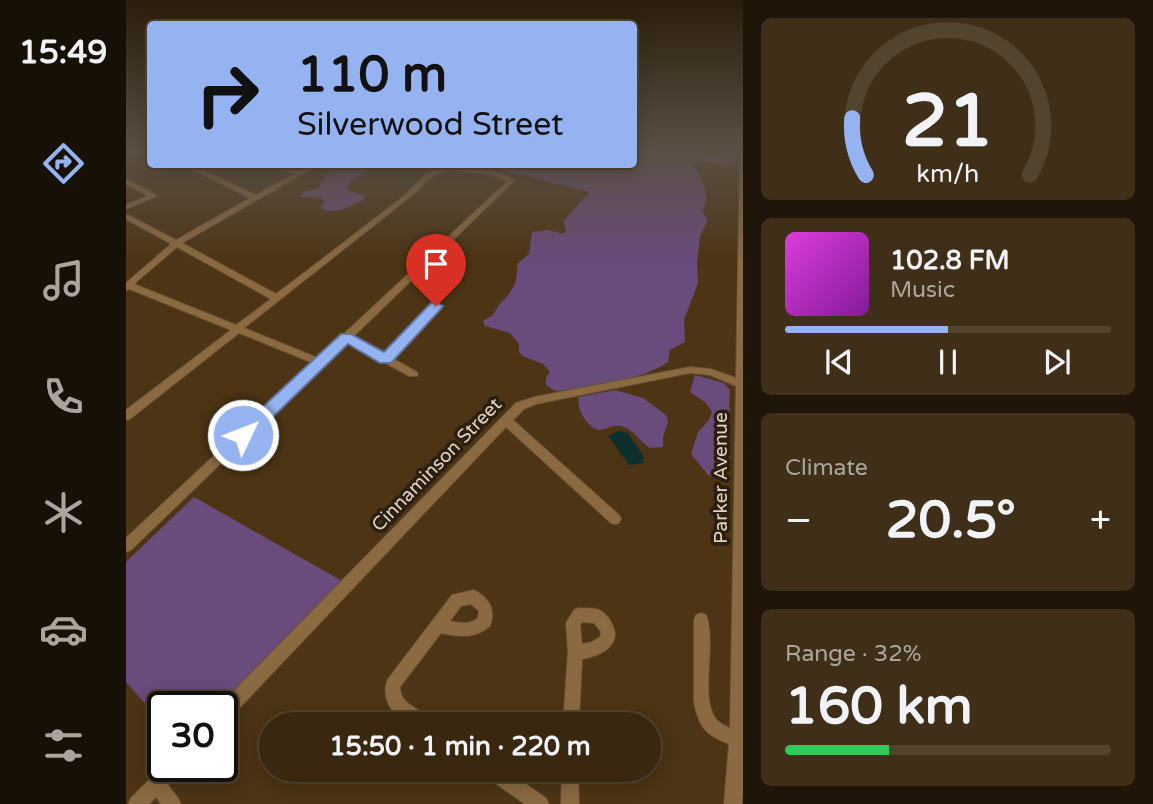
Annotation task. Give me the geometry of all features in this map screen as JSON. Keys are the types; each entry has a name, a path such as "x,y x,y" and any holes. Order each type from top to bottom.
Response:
{"street":[{"path":"126,207 154,196 140,189"},
{"path":"236,189 256,198"},
{"path":"273,189 176,243 127,286 320,362"},
{"path":"126,416 416,189"},
{"path":"126,546 503,189"},
{"name":"Parker Avenue","path":"733,804 741,638 743,189"},
{"path":"126,216 276,299"},
{"path":"386,359 436,306"},
{"path":"346,337 413,374"},
{"name":"Cinnaminson Street","path":"238,697 506,421 527,403 690,370 711,372 741,384"},
{"path":"506,421 584,497 615,519"},
{"path":"701,620 704,635 702,685 706,718 714,729 738,738"},
{"path":"408,712 397,704 392,688 439,625"},
{"path":"572,712 575,652"},
{"path":"137,804 160,782"},
{"path":"508,782 540,804"},
{"path":"570,782 570,804"},
{"path":"157,785 172,804"}],"shaded area":[{"path":"317,189 347,189 365,196 364,199 342,209 331,211 320,208 325,202 321,198 300,197 303,192"},
{"path":"576,189 705,189 706,198 702,211 708,220 700,236 698,283 684,320 685,342 670,350 668,362 644,374 613,382 555,391 546,385 550,372 543,364 522,356 519,344 510,333 485,326 483,321 493,315 513,288 517,264 529,254 532,232 548,230 564,234 566,230 563,221 590,192"},
{"path":"695,375 724,383 730,390 728,463 722,480 708,475 691,454 698,432 709,420 712,412 706,403 690,392"},
{"path":"615,390 643,398 666,415 668,422 663,447 650,448 624,427 595,429 584,418 578,403 579,397"},
{"path":"194,497 342,581 234,691 147,691 147,706 126,682 126,562"}],"water":[{"path":"618,431 628,433 644,457 643,463 629,465 608,436"}],"route":[{"path":"243,435 346,337 386,359 436,306"}]}
